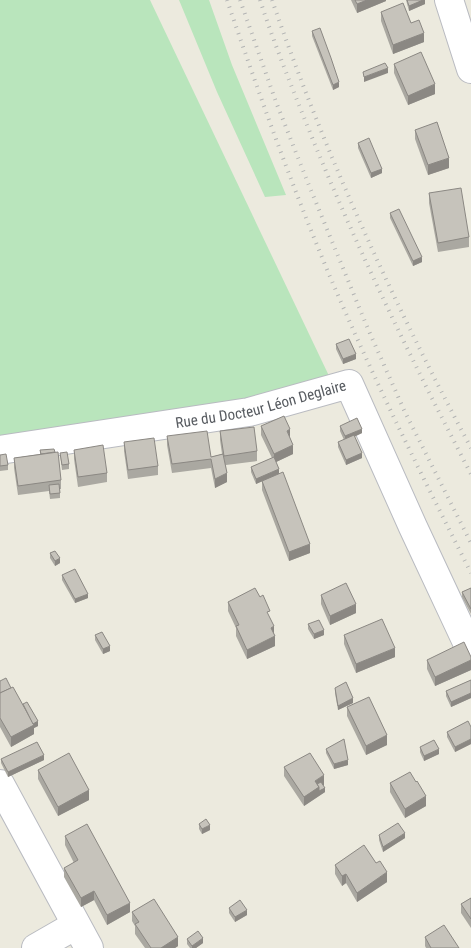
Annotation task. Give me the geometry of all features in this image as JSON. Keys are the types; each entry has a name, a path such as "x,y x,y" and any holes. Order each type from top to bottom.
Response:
{"street":[{"path":"449,0 471,70"},
{"name":"Rue du Docteur Léon Deglaire","path":"0,450 249,412 350,384 471,651"},
{"path":"0,784 89,948"},
{"path":"36,948 76,924"}],"green space":[{"path":"0,0 150,0 330,378 253,399 0,436"},
{"path":"179,0 209,0 232,65 286,195 265,197 217,92"}],"building":[{"path":"355,0 367,0 357,4"},
{"path":"407,0 423,0 409,6"},
{"path":"403,3 411,23 419,20 424,33 393,45 381,12"},
{"path":"320,28 339,82 333,85 312,31"},
{"path":"421,52 435,84 408,96 394,64"},
{"path":"385,63 388,68 364,77 363,72"},
{"path":"437,122 449,158 428,165 415,130"},
{"path":"369,138 382,169 371,173 358,143"},
{"path":"461,188 469,237 438,243 429,193"},
{"path":"399,209 422,257 413,261 390,213"},
{"path":"349,339 356,354 343,359 336,344"},
{"path":"284,416 290,429 287,431 293,445 274,454 261,426"},
{"path":"357,418 362,429 345,436 340,426"},
{"path":"254,427 257,451 224,456 220,431"},
{"path":"207,431 211,457 223,454 227,473 215,479 211,459 172,464 167,436"},
{"path":"354,435 362,453 346,460 338,442"},
{"path":"154,438 158,466 128,470 124,442"},
{"path":"103,445 107,473 78,477 74,450"},
{"path":"54,449 55,452 41,454 40,450"},
{"path":"58,452 61,480 18,486 14,458"},
{"path":"67,452 69,464 62,465 60,453"},
{"path":"6,454 8,465 0,466 0,455"},
{"path":"274,457 279,469 256,479 251,467"},
{"path":"283,472 310,544 289,552 262,481"},
{"path":"59,484 60,493 50,494 49,485"},
{"path":"55,551 60,558 55,561 50,553"},
{"path":"75,569 88,594 75,599 62,575"},
{"path":"346,583 356,604 330,616 321,595"},
{"path":"255,588 260,597 263,595 270,611 267,612 274,626 271,628 275,636 247,650 236,626 239,625 228,602"},
{"path":"471,588 471,609 462,592"},
{"path":"382,619 395,648 356,664 344,635"},
{"path":"319,620 324,630 314,634 308,624"},
{"path":"102,632 110,646 103,649 95,635"},
{"path":"464,642 471,660 435,677 427,660"},
{"path":"6,678 11,688 0,693 0,681"},
{"path":"471,680 471,693 451,702 446,691"},
{"path":"346,682 353,698 338,706 335,688"},
{"path":"13,687 34,725 11,737 0,718 0,693"},
{"path":"369,697 387,735 366,746 347,707"},
{"path":"27,702 38,721 33,724 23,704"},
{"path":"468,721 471,727 471,739 455,747 447,732"},
{"path":"344,739 348,760 334,764 326,749"},
{"path":"434,740 439,749 424,756 420,747"},
{"path":"37,742 44,755 8,772 1,759"},
{"path":"69,753 89,790 58,807 38,770"},
{"path":"310,753 324,775 315,781 319,787 304,797 284,767"},
{"path":"410,772 426,796 405,809 390,783"},
{"path":"321,782 325,788 319,791 317,784"},
{"path":"206,819 210,825 202,829 199,824"},
{"path":"398,823 405,833 383,847 379,835"},
{"path":"87,824 130,903 107,915 94,891 81,898 64,868 78,860 65,836"},
{"path":"364,845 376,863 380,861 387,872 357,893 346,874 342,876 335,865"},
{"path":"471,898 471,919 461,904"},
{"path":"154,899 178,937 161,948 151,948 135,924 139,922 132,912"},
{"path":"240,900 247,910 235,917 229,908"},
{"path":"444,925 459,948 431,948 425,937"},
{"path":"198,931 203,938 192,946 187,939"}],"railway":[{"path":"227,0 278,144 334,286 383,395 471,573"},
{"path":"240,0 276,102 368,329 404,410 471,543"},
{"path":"260,0 291,85 367,264 407,349 471,474"},
{"path":"272,0 315,115 362,228 415,339 471,448"}]}
